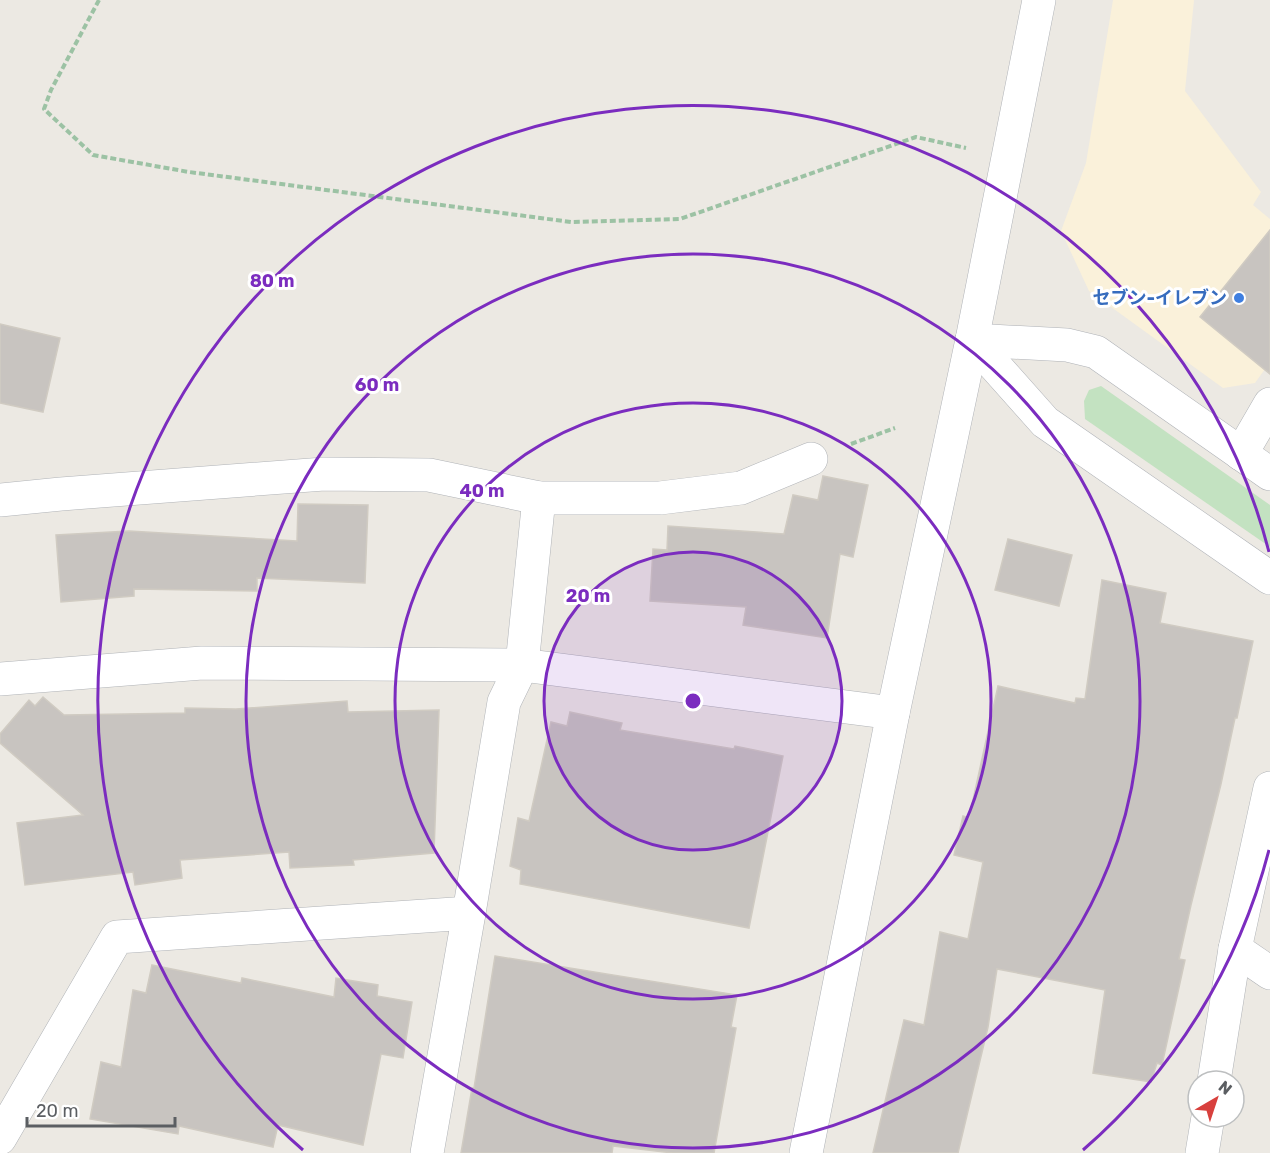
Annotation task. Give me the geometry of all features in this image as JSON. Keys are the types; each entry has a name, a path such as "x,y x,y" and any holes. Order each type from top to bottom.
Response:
{"street":[{"path":"806,1153 893,712 972,340 1039,0"},
{"path":"972,340 1067,345 1096,352 1270,474"},
{"path":"972,340 1045,423 1270,578"},
{"path":"1241,454 1270,404"},
{"path":"0,500 324,474 429,475 539,498 660,498 741,488 811,459"},
{"path":"427,1153 504,702 522,665 539,498"},
{"path":"0,680 202,663 522,665 893,712"},
{"path":"1216,1069 1235,949 1270,788"},
{"path":"0,1138 117,937 469,913"},
{"path":"1235,949 1270,973"},
{"path":"1202,1153 1206,1129"}],"path":[{"path":"99,0 51,90 44,110 93,155 189,172 571,222 680,219 916,137 1007,156"}],"shaded area":[{"path":"1113,0 1194,0 1185,91 1261,192 1253,205 1270,219 1270,362 1255,383 1223,388 1089,291 1061,231 1086,163"}],"green space":[{"path":"1101,386 1270,505 1270,547 1085,419 1084,401 1089,390"}],"building":[{"path":"1270,230 1270,374 1200,317"},
{"path":"0,324 60,338 43,412 0,403"},
{"path":"823,476 868,485 853,557 840,554 827,638 743,625 746,607 650,601 653,549 667,550 668,526 784,534 793,495 818,500"},
{"path":"298,504 368,505 365,583 257,578 257,591 134,589 134,596 61,602 56,535 129,531 297,541"},
{"path":"1008,539 1072,555 1059,606 995,590"},
{"path":"1102,580 1166,593 1160,623 1253,641 1237,718 1235,718 1179,959 1185,960 1162,1065 1157,1063 1151,1082 1093,1073 1105,990 997,969 988,1027 958,1153 873,1153 904,1020 924,1025 940,932 968,939 983,862 954,855 963,816 969,818 998,686 1075,703 1076,698 1085,699"},
{"path":"43,697 64,715 185,713 185,708 236,709 347,701 348,712 439,710 434,853 353,860 354,865 290,868 289,852 180,860 182,878 135,885 133,872 25,885 17,823 83,815 0,743 0,734 29,700 35,706"},
{"path":"570,712 622,723 620,730 734,749 735,746 783,756 749,928 520,884 521,870 510,866 518,818 529,821 551,722 567,726"},
{"path":"495,956 737,995 731,1027 736,1028 714,1153 673,1153 613,1146 612,1153 461,1153"},
{"path":"152,965 241,983 242,978 334,997 336,978 378,985 377,996 412,1002 403,1058 381,1054 363,1145 278,1125 273,1147 179,1126 178,1134 90,1119 101,1062 121,1067 133,990 146,993"}],"place":[{"name":"セブン-イレブン","path":"1239,298"}]}
